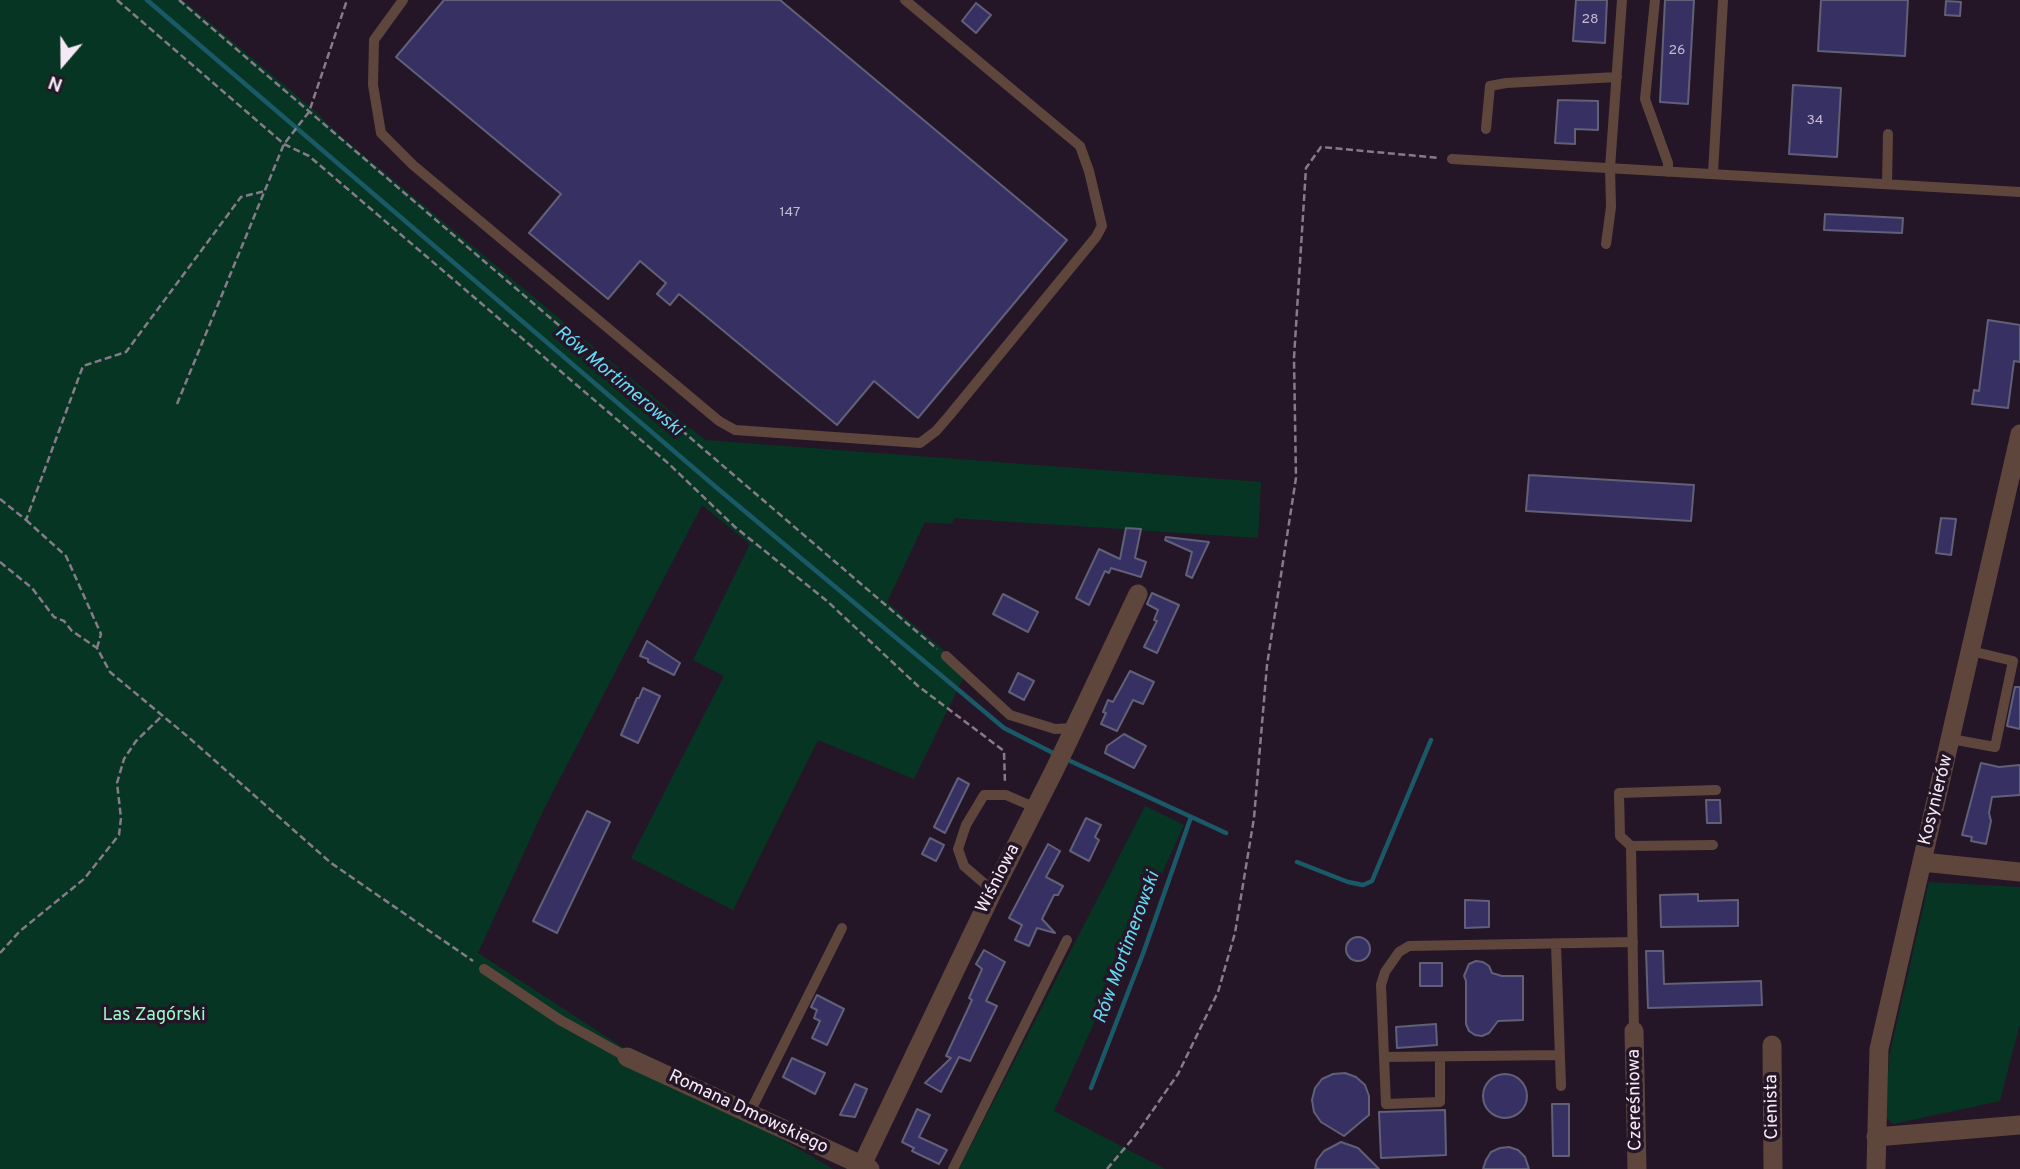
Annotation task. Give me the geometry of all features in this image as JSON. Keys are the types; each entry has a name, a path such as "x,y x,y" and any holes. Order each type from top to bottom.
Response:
{"street":[{"name":"Kosynierów","path":"1876,1169 1879,1049 2020,434"},
{"name":"Wiśniowa","path":"866,1167 993,891 1036,808 1138,594"},
{"path":"1922,862 2020,872"},
{"name":"Czereśniowa","path":"1634,1031 1637,1169"},
{"name":"Cienista","path":"1772,1045 1773,1169"},
{"name":"Romana Dmowskiego","path":"627,1057 866,1167"},
{"path":"1876,1137 2020,1125"}],"lane":[{"path":"403,0 374,40 373,85 381,133 413,165 719,421 735,430 920,443 936,431 949,416 1097,237 1102,226 1080,146 905,0"},
{"path":"1606,244 1611,207 1610,168 1622,0"},
{"path":"1655,0 1645,99 1668,163 1668,172"},
{"path":"1713,173 1723,0"},
{"path":"1486,129 1490,86 1617,77"},
{"path":"1888,134 1888,184"},
{"path":"1452,159 2020,192"},
{"path":"1951,739 1994,747 2013,661 1971,651"},
{"path":"946,656 1010,715 1071,736"},
{"path":"1713,845 1631,846 1620,836 1619,793 1716,790"},
{"path":"993,891 964,866 958,849 966,825 984,795 1006,795 1036,808"},
{"path":"1631,846 1634,1031"},
{"path":"749,1114 842,928"},
{"path":"953,1169 1067,940"},
{"path":"1440,1057 1440,1102 1386,1104 1381,985 1385,972 1399,952 1409,946 1633,942"},
{"path":"1556,944 1561,1086"},
{"path":"484,969 560,1020 627,1057"},
{"path":"1384,1057 1560,1055"}],"path":[{"path":"117,0 284,144 309,156 320,165 669,464 735,527 827,600 918,686 1004,751 1006,795"},
{"path":"179,0 946,656"},
{"path":"177,404 284,144 309,112 347,0"},
{"path":"1107,1169 1135,1136 1178,1074 1218,992 1236,933 1254,818 1267,665 1296,478 1294,358 1306,168 1321,147 1452,159"},
{"path":"26,520 83,366 126,352 241,197 265,191"},
{"path":"0,499 66,556 101,634 97,648"},
{"path":"0,562 32,588 54,617 64,621 72,631 97,648 110,673 163,715 331,863 484,969"},
{"path":"0,953 20,931 83,879 119,835 121,818 117,783 124,759 136,741 163,715"}],"green space":[{"name":"Las Zagórski","path":"0,0 183,0 315,111 337,133 705,440 1261,482 1258,538 954,518 952,524 925,522 887,602 967,670 914,779 818,740 733,910 631,858 724,676 693,660 750,544 702,505 543,811 478,953 619,1045 833,1169 0,1169"},
{"path":"1145,806 1184,825 1054,1111 1165,1169 959,1169"},
{"path":"1929,882 2020,887 2020,1023 2000,1101 1893,1124 1886,1118 1889,1057"}],"building":[{"path":"444,0 780,0 1067,240 918,418 874,381 837,425 679,294 670,305 657,294 666,283 640,261 608,299 529,233 561,194 396,57"},
{"path":"1576,0 1607,0 1605,43 1573,41"},
{"path":"1665,0 1694,0 1688,104 1660,102"},
{"path":"1821,0 1908,0 1905,56 1818,51"},
{"path":"1946,1 1961,2 1960,16 1945,15"},
{"path":"976,3 991,15 976,33 962,21"},
{"path":"1793,85 1841,88 1837,157 1789,154"},
{"path":"1558,100 1598,101 1598,130 1575,129 1575,144 1555,143"},
{"path":"1825,214 1903,218 1902,233 1824,230"},
{"path":"1988,320 2020,325 2020,362 2014,361 2008,408 1972,404 1974,390 1979,391"},
{"path":"1529,475 1694,485 1691,521 1526,511"},
{"path":"1941,518 1956,519 1951,555 1936,553"},
{"path":"1126,528 1141,529 1135,558 1146,562 1141,577 1111,568 1109,573 1105,571 1089,605 1076,598 1099,549 1120,559"},
{"path":"1166,537 1209,542 1192,578 1186,575 1192,552 1165,540"},
{"path":"1152,593 1179,605 1157,653 1144,647 1157,621 1154,620 1158,610 1147,604"},
{"path":"1003,594 1038,612 1028,632 993,614"},
{"path":"647,641 680,663 674,675 640,656"},
{"path":"1130,671 1154,682 1143,704 1133,700 1117,731 1101,724 1106,713 1103,712 1108,700 1113,702"},
{"path":"1018,673 1034,681 1024,700 1009,692"},
{"path":"2015,687 2020,687 2020,729 2007,726"},
{"path":"643,688 660,696 638,743 621,735"},
{"path":"1124,734 1146,746 1134,768 1105,753 1107,746"},
{"path":"1981,763 1999,767 2020,765 2020,795 1992,797 1986,844 1971,841 1972,837 1962,835"},
{"path":"958,778 969,784 945,833 934,827"},
{"path":"1706,800 1720,800 1721,823 1707,823"},
{"path":"587,811 610,822 557,933 533,921"},
{"path":"1086,818 1101,825 1095,837 1099,840 1089,861 1070,851"},
{"path":"930,838 944,845 936,861 922,854"},
{"path":"1048,844 1060,851 1046,877 1063,886 1058,895 1054,895 1042,919 1055,933 1037,928 1029,946 1015,940 1022,925 1009,918"},
{"path":"1698,894 1698,901 1738,900 1738,926 1661,927 1660,895"},
{"path":"1465,900 1489,901 1489,927 1465,928"},
{"path":"1358,937 1367,940 1370,949 1367,958 1358,961 1349,958 1346,949 1349,940"},
{"path":"984,950 1005,962 986,1001 997,1006 970,1061 959,1057 941,1092 925,1083 951,1058 946,1056 972,1000 969,998 982,969 976,964"},
{"path":"1646,951 1663,951 1664,984 1761,981 1762,1005 1648,1008"},
{"path":"1476,961 1489,966 1492,973 1523,976 1523,1020 1498,1021 1489,1033 1482,1036 1469,1031 1466,1024 1464,976 1469,964"},
{"path":"1420,963 1442,963 1442,986 1420,986"},
{"path":"817,995 844,1009 827,1045 812,1038 820,1021 814,1018 817,1010 811,1007"},
{"path":"1436,1024 1437,1045 1397,1048 1396,1027"},
{"path":"792,1058 825,1073 815,1094 783,1077"},
{"path":"1345,1073 1356,1077 1365,1085 1369,1096 1369,1115 1344,1136 1321,1122 1314,1112 1312,1100 1315,1088 1322,1079"},
{"path":"1505,1074 1514,1075 1521,1080 1526,1087 1526,1105 1521,1112 1514,1117 1505,1118 1496,1117 1489,1112 1484,1105 1483,1096 1484,1087 1489,1080 1496,1075"},
{"path":"855,1084 867,1089 855,1117 840,1115"},
{"path":"1552,1104 1569,1104 1569,1156 1553,1156"},
{"path":"917,1109 930,1115 919,1137 947,1150 939,1164 912,1151 914,1148 902,1142"},
{"path":"1445,1110 1446,1155 1381,1158 1379,1112"},
{"path":"1341,1142 1358,1148 1379,1169 1315,1169 1317,1160 1324,1151"},
{"path":"1509,1147 1518,1150 1525,1157 1529,1169 1483,1169 1491,1152"}],"waterway":[{"name":"Rów Mortimerowski","path":"147,0 717,488 1004,728 1055,754"},
{"path":"1297,862 1348,882 1363,885 1372,881 1431,740"},
{"path":"1066,759 1226,833"},
{"name":"Rów Mortimerowski","path":"1091,1088 1144,951 1191,817"}]}
